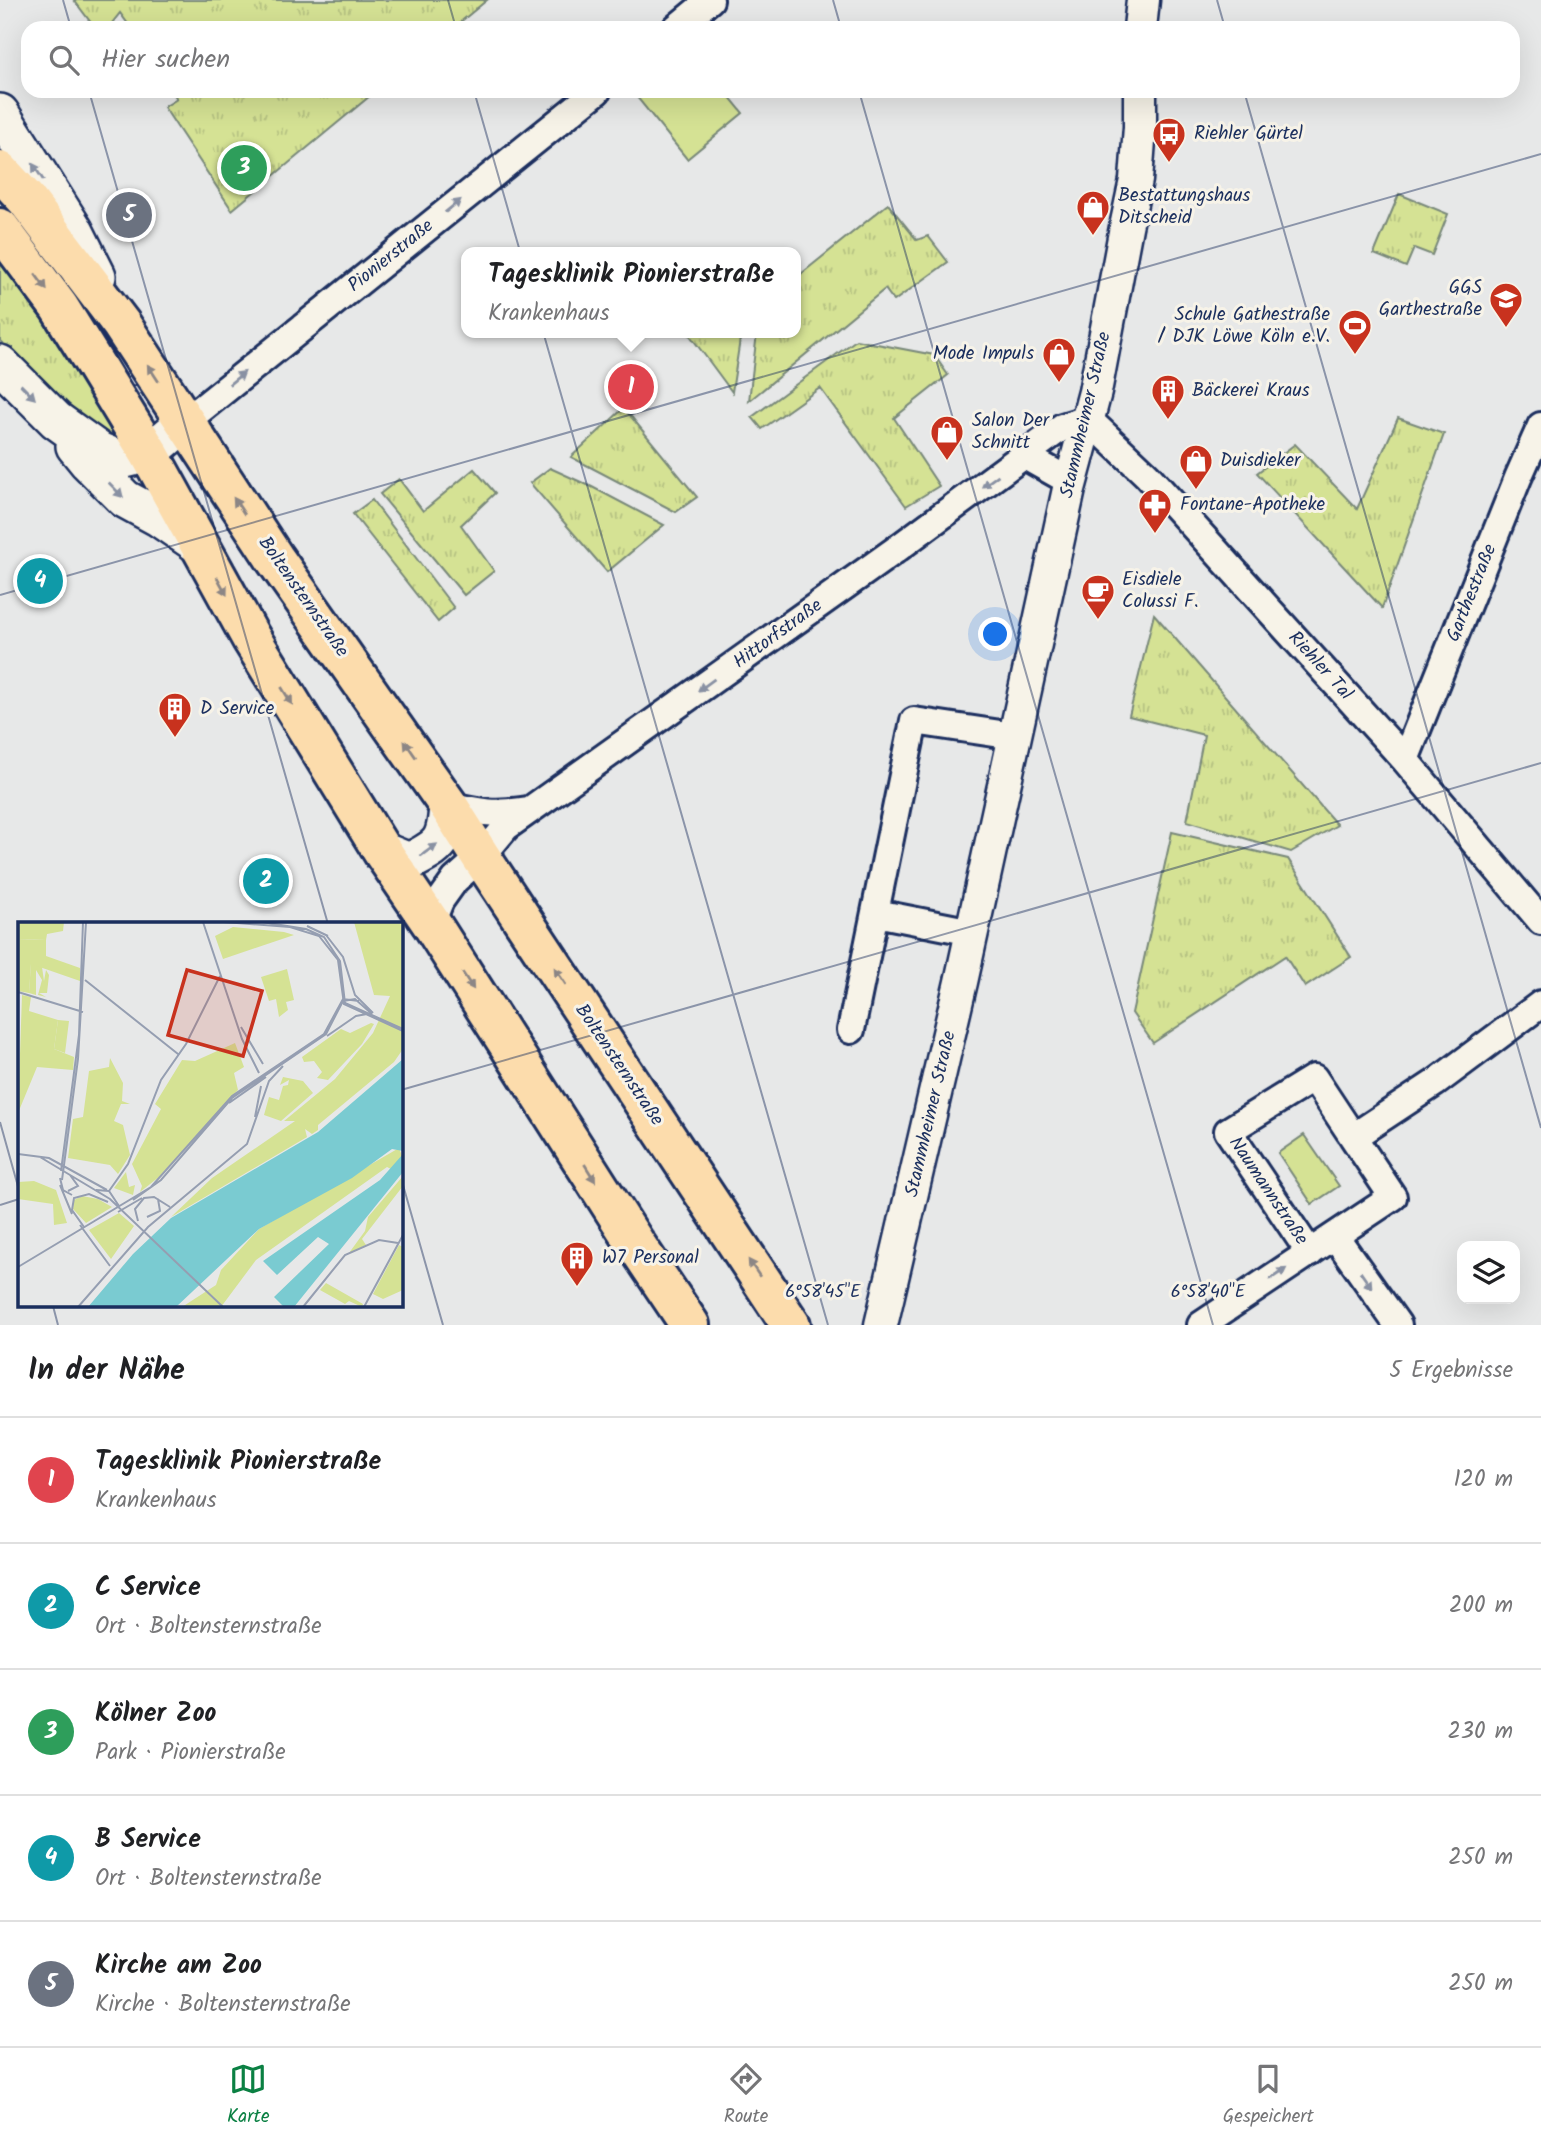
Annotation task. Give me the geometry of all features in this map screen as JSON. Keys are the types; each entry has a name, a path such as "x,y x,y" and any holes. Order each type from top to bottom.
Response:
{"main road":[{"name":"Boltensternstraße","path":"0,113 74,230 121,324"},
{"name":"Boltensternstraße","path":"0,170 26,199 121,324 275,559 449,805 791,1325"},
{"path":"0,228 59,307 149,453 251,638 382,850 690,1325"},
{"path":"0,364 55,420 88,462 125,499 158,517 199,545"},
{"path":"55,420 99,451 121,460 149,453 185,422"},
{"path":"382,850 409,862 433,850 447,831 449,805"}],"street":[{"path":"684,21 710,0"},
{"path":"1141,21 1143,0"},
{"name":"Pionierstraße","path":"185,422 588,98"},
{"name":"Stammheimer Straße","path":"885,1315 1071,482 1088,419 1136,180 1140,98"},
{"name":"Hittorfstraße","path":"431,923 440,901 455,880 481,857 506,827 1062,427 1088,419"},
{"name":"Riehler Tal","path":"1088,419 1147,475 1405,760 1541,921"},
{"name":"Garthestraße","path":"1405,760 1541,426"},
{"path":"1025,456 1071,482"},
{"path":"851,1030 914,721 1014,736"},
{"name":"Hittorfstraße","path":"449,805 475,812 499,814 530,810"},
{"path":"876,913 972,932"},
{"path":"1353,1137 1435,1083 1541,1004"},
{"name":"Naumannstraße","path":"1201,1325 1310,1253 1393,1197 1314,1078 1228,1131 1310,1253"},
{"path":"1335,1236 1398,1325"}],"green space":[{"path":"74,0 487,0 462,21 126,21 120,13 114,21 90,21"},
{"path":"368,98 232,210 164,107 177,99"},
{"path":"638,98 731,98 743,113 687,159"},
{"path":"1399,194 1448,214 1432,255 1414,248 1406,267 1374,254"},
{"path":"888,204 917,240 928,236 948,262 894,301 885,289 749,401 756,338 801,338 801,274"},
{"path":"0,249 118,435 101,434 0,341"},
{"path":"692,338 740,338 732,392"},
{"path":"856,340 934,355 948,375 894,418 939,486 906,506 820,388 762,429 752,417"},
{"path":"624,408 697,497 676,512 571,457"},
{"path":"1398,418 1444,434 1382,608 1257,473 1295,444 1357,509"},
{"path":"550,468 664,525 607,572 530,483"},
{"path":"474,469 495,493 461,525 494,571 464,595 380,494 399,479 423,511"},
{"path":"372,500 454,608 438,622 353,514"},
{"path":"1154,614 1337,825 1291,852 1187,821 1204,735 1129,716"},
{"path":"1172,832 1288,859 1351,957 1305,987 1285,956 1153,1043 1132,1013"},
{"path":"1304,1135 1339,1186 1312,1204 1278,1153"}],"place":[{"name":"Riehler Gürtel","path":"1169,164"},
{"name":"Kölner Zoo","path":"244,168"},
{"name":"Kirche am Zoo","path":"129,215"},
{"name":"Bestattungshaus Ditscheid","path":"1093,237"},
{"name":"GGS Garthestraße","path":"1506,329"},
{"name":"Schule Gathestraße / DJK Löwe Köln e.V.","path":"1355,356"},
{"name":"Mode Impuls","path":"1059,384"},
{"name":"Tagesklinik Pionierstraße","path":"631,387"},
{"name":"Bäckerei Kraus","path":"1168,421"},
{"name":"Salon Der Schnitt","path":"947,462"},
{"name":"Duisdieker","path":"1196,491"},
{"name":"Fontane-Apotheke","path":"1155,535"},
{"name":"B Service","path":"40,581"},
{"name":"Eisdiele Colussi F.","path":"1098,621"},
{"name":"D Service","path":"175,739"},
{"name":"C Service","path":"266,881"},
{"name":"W7 Personal","path":"577,1288"}]}
